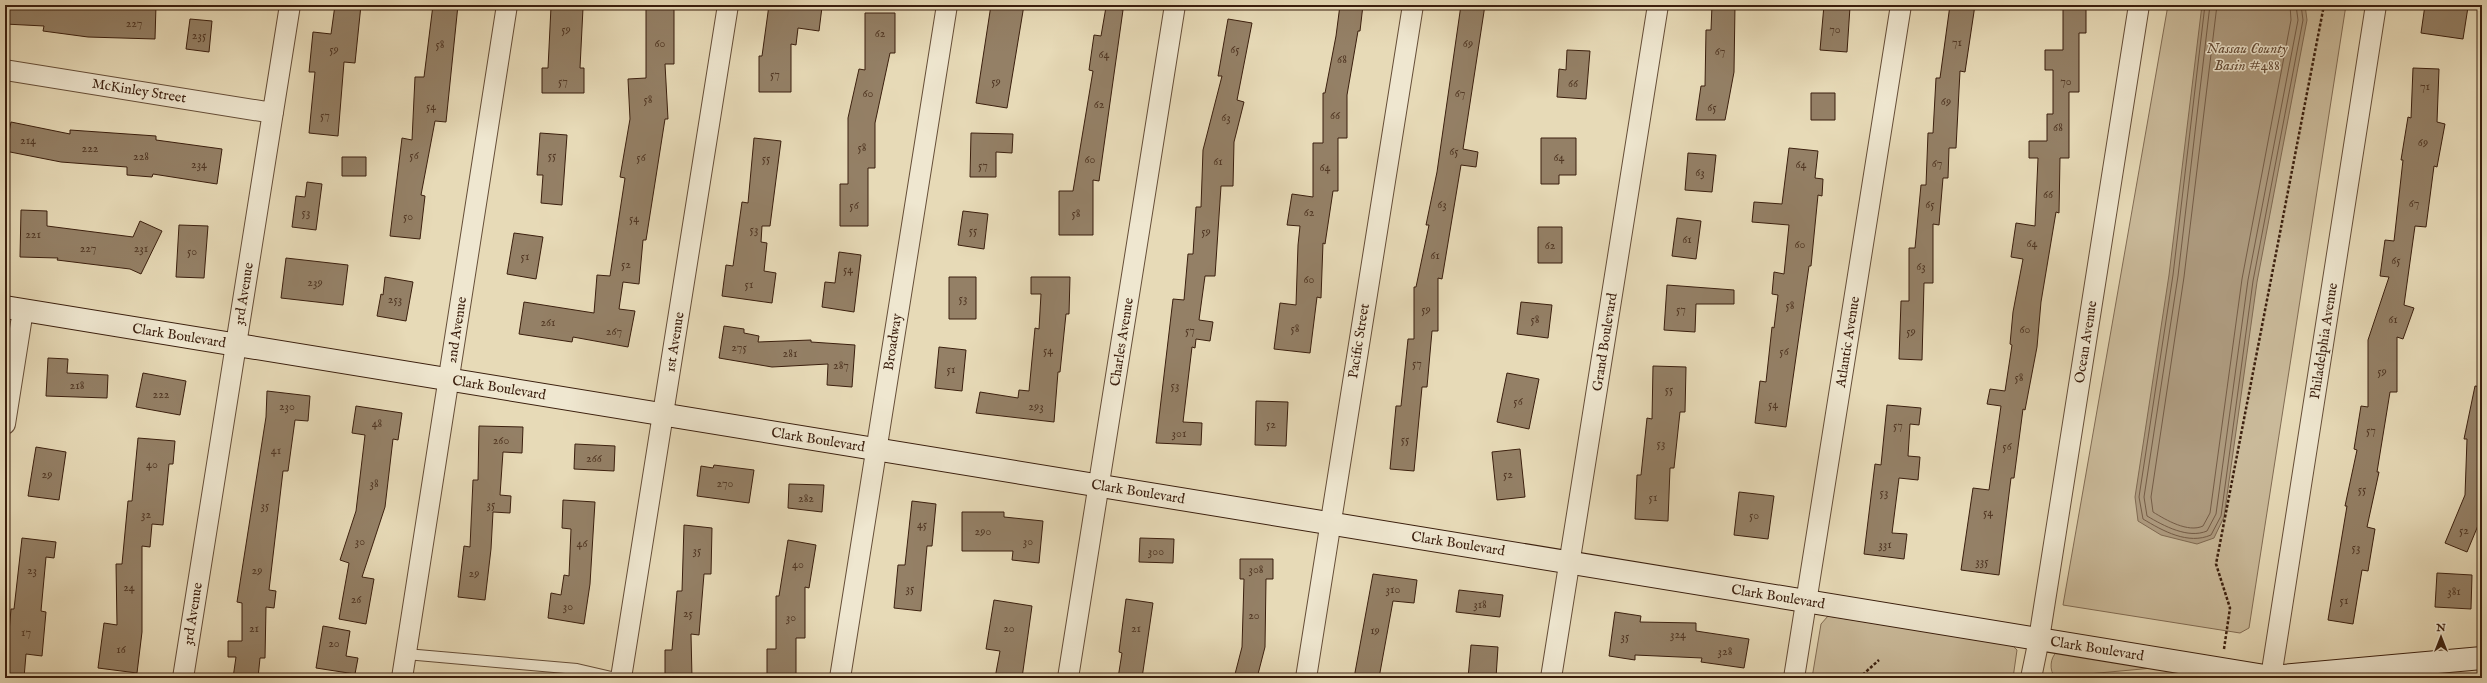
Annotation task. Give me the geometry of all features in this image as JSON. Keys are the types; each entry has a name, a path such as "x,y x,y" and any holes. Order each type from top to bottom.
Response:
{"street":[{"name":"3rd Avenue","path":"183,678 290,5"},
{"name":"2nd Avenue","path":"402,678 507,5"},
{"name":"1st Avenue","path":"621,678 728,5"},
{"name":"Broadway","path":"840,678 947,5"},
{"name":"Charles Avenue","path":"1068,678 1175,5"},
{"name":"Pacific Street","path":"1306,678 1413,5"},
{"name":"Grand Boulevard","path":"1552,678 1658,5"},
{"name":"Atlantic Avenue","path":"1794,678 1901,5"},
{"name":"Ocean Avenue","path":"2031,678 2039,639 2138,5"},
{"name":"Philadelphia Avenue","path":"2265,678 2376,5"},
{"name":"McKinley Street","path":"5,70 273,113"},
{"name":"Clark Boulevard","path":"14,309 2039,639 2222,669 2265,678 2482,658"},
{"path":"5,424 14,309"}],"lane":[{"path":"406,654 577,670 616,678"}],"path":[{"path":"2222,669 2230,608 2216,564 2324,5"},
{"path":"1859,678 1879,660"}],"shaded area":[{"path":"2168,5 2346,5 2249,628 2240,633 2063,605"},
{"path":"1828,616 2012,645 2017,650 2013,678 1812,678 1821,624"},
{"path":"2057,652 2153,668 2055,677 2051,664 2053,657"}],"water":[{"name":"Nassau County Basin #488","path":"2202,5 2305,5 2307,20 2257,282 2224,517 2214,538 2197,544 2161,535 2138,521 2135,497 2169,275"}],"building":[{"path":"5,5 99,5 139,8 139,5 156,5 155,39 88,37 43,31 44,26 5,24"},
{"path":"335,5 361,5 355,63 344,62 338,136 309,133 315,72 309,72 313,32 331,34"},
{"path":"433,5 458,5 446,122 435,121 421,195 425,196 420,239 390,236 402,138 412,140 415,77 424,77"},
{"path":"646,5 674,5 674,64 665,64 668,119 665,119 646,240 643,240 639,284 623,282 619,309 635,311 628,347 573,337 572,342 519,334 524,302 594,313 597,275 610,276 625,178 620,177 630,119 628,79 646,78"},
{"path":"769,5 822,7 819,31 798,28 796,45 791,44 791,92 759,92 759,56 762,56"},
{"path":"991,5 1024,5 1007,108 976,103"},
{"path":"1340,5 1363,5 1360,31 1358,31 1347,95 1347,138 1338,138 1338,191 1333,191 1325,244 1323,243 1321,298 1317,297 1310,353 1274,349 1280,303 1296,305 1300,226 1287,225 1292,194 1313,197 1313,143 1323,143 1323,93 1325,93 1336,36"},
{"path":"1461,5 1485,5 1463,149 1478,152 1476,167 1461,165 1442,279 1438,278 1438,331 1432,331 1427,387 1422,387 1414,471 1390,469 1396,406 1401,406 1408,339 1414,339 1414,287 1416,287 1429,225 1426,225 1437,172"},
{"path":"1712,5 1735,5 1734,72 1725,120 1696,120 1701,86 1705,86 1706,30 1711,30"},
{"path":"1824,5 1850,7 1847,52 1820,50"},
{"path":"1950,5 1975,5 1965,72 1960,71 1956,148 1949,148 1948,178 1943,178 1939,225 1933,224 1933,283 1924,283 1922,360 1899,359 1901,301 1909,301 1909,248 1915,248 1921,185 1926,185 1928,133 1933,133 1936,78 1940,78"},
{"path":"2063,5 2086,5 2086,33 2079,33 2079,92 2069,92 2069,158 2060,158 2059,213 2056,212 2041,302 2037,347 2025,410 2023,409 2014,478 2011,478 1999,575 1961,570 1973,488 1989,490 2001,406 1987,404 1990,389 2005,391 2012,345 2010,344 2013,312 2023,259 2011,257 2016,223 2035,226 2038,158 2029,158 2029,141 2047,141 2047,114 2053,114 2053,70 2045,70 2045,50 2063,50"},
{"path":"2425,5 2468,7 2463,39 2421,33"},
{"path":"551,7 583,8 580,68 584,68 584,93 542,93 542,68 548,68"},
{"path":"1106,7 1123,10 1099,181 1093,180 1093,235 1059,235 1059,191 1073,191 1093,71 1089,70 1094,35 1101,36"},
{"path":"865,13 895,13 895,53 890,53 875,123 875,168 868,168 868,226 840,226 840,184 848,184 848,118 859,69 865,70"},
{"path":"190,19 212,21 209,52 186,49"},
{"path":"1228,19 1252,23 1237,100 1244,102 1234,142 1233,186 1221,186 1215,276 1205,276 1199,320 1213,322 1210,341 1196,339 1195,348 1192,347 1183,422 1202,423 1201,445 1156,443 1173,299 1184,300 1188,254 1193,254 1196,207 1201,207 1203,150 1222,76 1218,76"},
{"path":"1567,50 1590,51 1586,99 1557,97 1559,69 1566,70"},
{"path":"2413,68 2439,69 2437,122 2445,124 2437,167 2434,166 2426,227 2415,226 2404,305 2414,308 2403,339 2397,337 2397,392 2390,392 2377,472 2379,472 2367,527 2375,529 2368,571 2362,570 2353,624 2328,620 2347,506 2345,506 2357,450 2354,449 2361,406 2368,407 2368,340 2389,277 2380,276 2385,240 2394,241 2403,160 2401,160 2408,117 2411,118"},
{"path":"1811,93 1835,93 1835,120 1811,120"},
{"path":"11,122 70,134 70,130 156,136 156,140 222,149 217,184 153,174 152,177 127,175 127,167 61,162 5,151"},
{"path":"540,133 567,135 562,205 541,203 543,175 537,175"},
{"path":"971,133 1013,134 1012,153 996,152 996,177 970,177"},
{"path":"754,138 781,141 770,226 762,226 761,242 767,243 764,271 776,273 772,303 722,296 726,265 733,266 742,202 748,203"},
{"path":"1541,138 1576,138 1576,175 1559,175 1559,184 1541,184"},
{"path":"1789,148 1818,151 1815,178 1823,179 1822,196 1818,195 1811,266 1809,266 1786,427 1755,423 1760,381 1766,382 1772,327 1774,328 1778,295 1772,294 1774,272 1784,274 1789,225 1752,222 1754,202 1782,204"},
{"path":"1688,153 1716,155 1712,192 1685,190"},
{"path":"342,157 366,157 366,176 342,176"},
{"path":"307,182 322,184 316,230 292,227 296,196 305,197"},
{"path":"21,210 47,211 47,226 133,237 140,221 162,231 141,274 130,269 57,260 58,258 20,257"},
{"path":"963,211 988,214 984,249 958,245"},
{"path":"1677,218 1701,221 1696,259 1672,256"},
{"path":"179,225 208,226 204,278 176,277"},
{"path":"1538,227 1562,227 1562,263 1538,263"},
{"path":"514,233 543,237 536,279 507,274"},
{"path":"839,252 861,255 854,312 822,307 825,282 835,283"},
{"path":"286,258 348,265 343,305 281,298"},
{"path":"385,277 413,282 406,321 377,316 381,294 383,295"},
{"path":"949,277 976,277 976,319 949,319"},
{"path":"1031,277 1070,277 1069,314 1066,314 1060,372 1058,372 1054,422 976,413 980,392 1018,398 1019,390 1029,391 1035,328 1039,329 1041,294 1031,294"},
{"path":"1667,285 1734,290 1734,304 1696,304 1695,332 1664,330"},
{"path":"1521,302 1552,305 1548,338 1517,334"},
{"path":"724,326 744,329 744,333 759,336 758,342 811,340 811,342 855,345 852,387 827,385 828,364 772,367 719,358"},
{"path":"939,347 966,350 962,391 935,388"},
{"path":"48,358 68,359 67,373 108,375 107,398 46,396"},
{"path":"1653,366 1686,367 1685,412 1680,412 1674,468 1670,468 1668,521 1635,519 1637,475 1641,475 1647,418 1652,419"},
{"path":"143,373 186,381 180,415 136,407"},
{"path":"1507,373 1539,379 1529,429 1497,422"},
{"path":"2475,386 2482,387 2482,516 2467,552 2445,543 2465,495 2467,439 2464,439"},
{"path":"267,391 310,396 308,421 295,420 288,471 283,471 269,590 276,591 274,608 266,607 265,658 260,658 258,678 233,678 236,657 228,657 228,641 242,641 242,603 237,602 266,417"},
{"path":"1256,401 1288,402 1286,446 1255,445"},
{"path":"1887,405 1921,408 1919,425 1910,424 1908,456 1920,457 1918,480 1899,478 1892,533 1907,534 1904,559 1864,554 1875,464 1881,465"},
{"path":"356,406 402,413 398,440 393,439 385,507 362,577 374,579 366,624 339,619 349,563 340,560 356,511 365,435 352,433"},
{"path":"479,426 523,427 522,453 503,452 500,495 511,496 510,513 493,512 491,549 485,600 458,597 464,546 470,547 473,480 478,480"},
{"path":"138,438 175,441 173,464 169,464 163,525 152,524 150,547 142,546 142,632 137,673 98,668 104,623 117,625 116,564 122,564 128,501 132,501"},
{"path":"575,444 615,446 614,471 574,469"},
{"path":"36,447 66,452 59,500 28,496"},
{"path":"1520,449 1525,497 1497,500 1492,452"},
{"path":"714,465 754,470 749,503 697,496 701,466 713,468"},
{"path":"789,484 824,485 822,512 788,508"},
{"path":"1739,492 1774,496 1768,539 1734,535"},
{"path":"563,500 595,502 590,584 584,624 548,618 551,593 561,595 564,575 569,576 571,529 562,528"},
{"path":"912,501 936,504 932,546 927,546 921,611 894,608 898,565 905,565"},
{"path":"962,512 1004,512 1004,517 1043,521 1039,563 1012,560 1013,551 962,551"},
{"path":"684,525 712,528 711,574 704,574 699,635 691,634 692,678 665,678 665,650 672,650 677,591 682,591"},
{"path":"22,538 56,542 54,558 46,557 41,611 46,612 42,656 26,654 24,678 5,678 11,609 14,609"},
{"path":"1140,538 1174,539 1173,563 1139,562"},
{"path":"788,540 816,545 809,588 805,587 805,638 796,638 796,678 767,678 767,649 776,649 776,596 779,596"},
{"path":"1240,559 1273,559 1273,579 1266,579 1265,647 1257,678 1234,678 1242,647 1244,579 1240,579"},
{"path":"2437,573 2472,575 2471,609 2435,607"},
{"path":"1373,574 1417,580 1414,603 1393,601 1379,678 1354,678"},
{"path":"1459,590 1503,595 1500,617 1456,612"},
{"path":"1126,599 1153,603 1142,678 1118,678 1122,653 1119,652"},
{"path":"994,600 1032,606 1022,678 995,678 1000,651 986,649"},
{"path":"1615,612 1641,616 1640,622 1696,623 1696,631 1749,639 1744,668 1701,662 1702,658 1635,655 1635,660 1609,656"},
{"path":"323,626 350,631 346,656 358,658 355,674 316,668"},
{"path":"1471,645 1498,647 1496,678 1468,678"}]}
